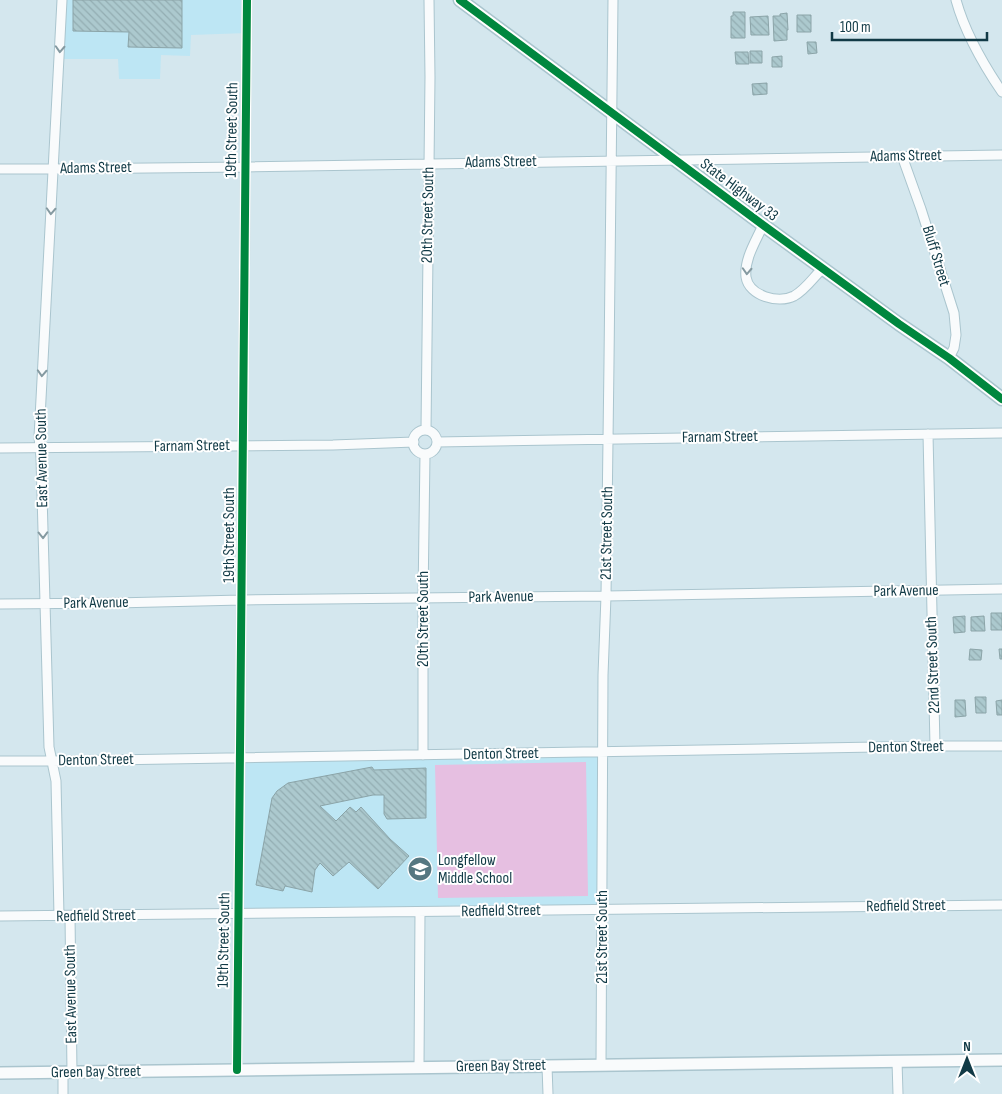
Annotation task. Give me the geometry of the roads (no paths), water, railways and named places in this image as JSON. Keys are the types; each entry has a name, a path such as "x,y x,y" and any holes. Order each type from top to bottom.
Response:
{"main road":[{"name":"State Highway 33","path":"460,0 763,225 1002,398"}],"street":[{"name":"East Avenue South","path":"59,916 56,780 49,747 39,437 62,0"},
{"name":"19th Street South","path":"237,1070 247,0"},
{"name":"20th Street South","path":"426,430 430,77 429,0"},
{"name":"21st Street South","path":"602,1065 603,675 606,596 613,0"},
{"path":"956,0 975,46 1002,92"},
{"name":"Adams Street","path":"0,169 1002,155"},
{"name":"Bluff Street","path":"902,156 954,313 956,335 954,348 949,358"},
{"path":"763,225 747,265 746,277 752,289 759,294 772,298 787,298 800,292 822,268"},
{"path":"426,430 435,435 437,442 435,449 429,454 425,454 418,452 414,446 414,438 419,432 426,430"},
{"name":"Farnam Street","path":"437,442 1002,433"},
{"name":"22nd Street South","path":"928,434 935,746"},
{"name":"Farnam Street","path":"0,448 333,445 414,442"},
{"name":"20th Street South","path":"423,755 425,454"},
{"name":"Park Avenue","path":"0,604 1002,589"},
{"name":"Denton Street","path":"0,761 935,746 1002,747"},
{"name":"Redfield Street","path":"0,916 1002,904"},
{"path":"419,1068 420,912"},
{"name":"East Avenue South","path":"63,1094 68,1072 70,916"},
{"name":"Green Bay Street","path":"0,1072 1002,1060"},
{"path":"897,1061 898,1094"},
{"path":"547,1066 548,1094"}],"place":[{"name":"Longfellow Middle School","path":"420,869"}]}
